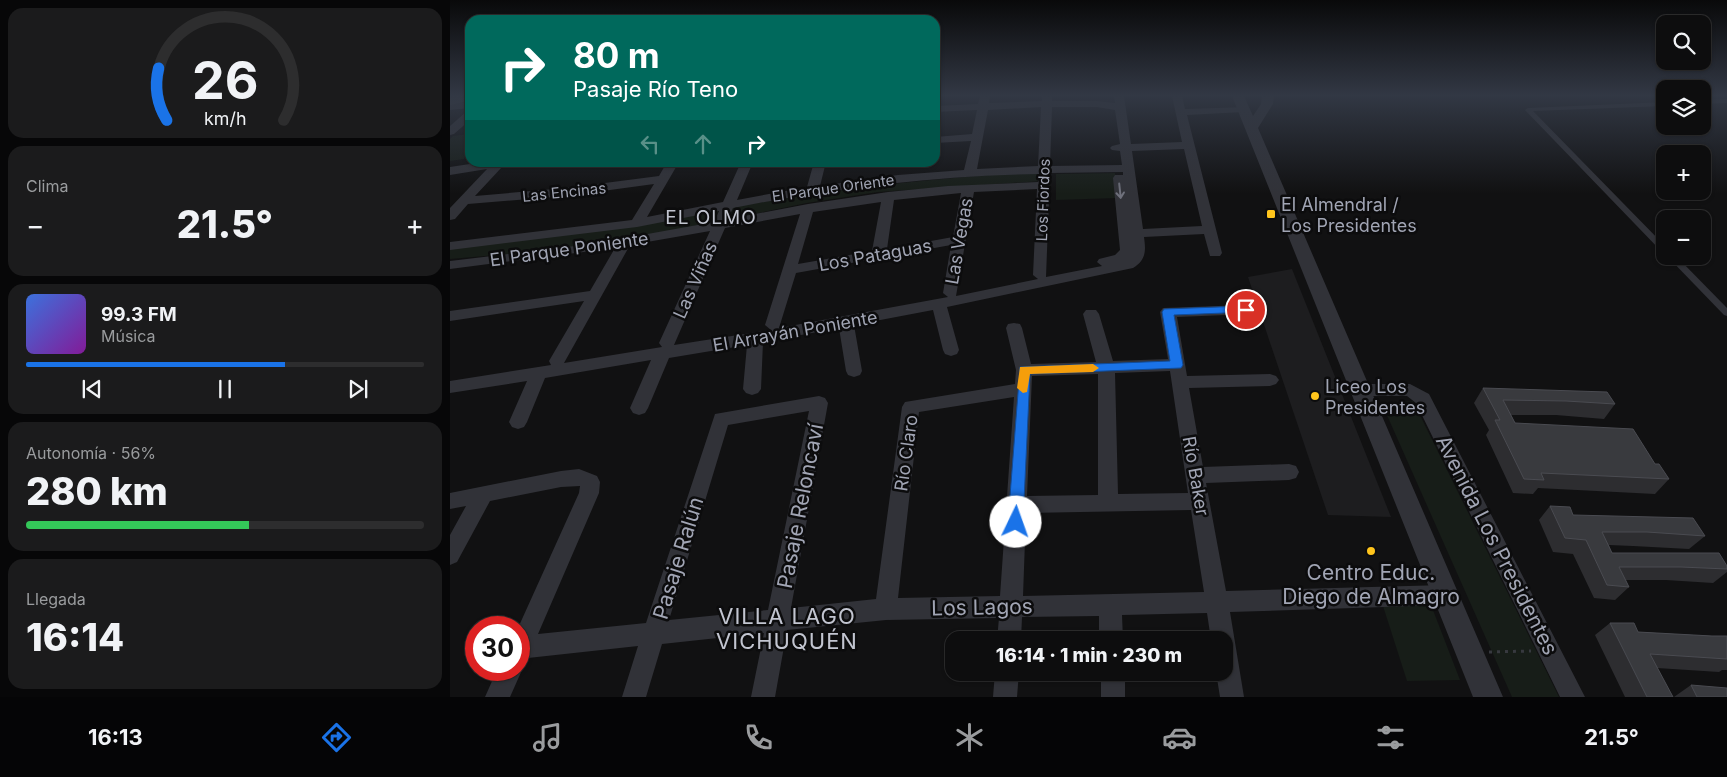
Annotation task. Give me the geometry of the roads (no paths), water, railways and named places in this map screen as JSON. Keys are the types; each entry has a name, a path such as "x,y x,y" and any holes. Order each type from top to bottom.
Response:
{"street":[{"path":"970,172 979,129"},
{"name":"Los Fiordos","path":"1040,275 1046,129"},
{"path":"1119,129 1127,248 1130,258 1139,252 1138,233 1123,168"},
{"path":"1185,129 1215,254"},
{"path":"1251,129 1488,697"},
{"path":"940,140 977,138"},
{"path":"1121,148 1189,145"},
{"path":"450,166 465,163"},
{"path":"450,171 478,167"},
{"path":"450,216 501,167"},
{"path":"637,223 669,167"},
{"name":"Las Viñas","path":"639,408 745,167"},
{"path":"813,190 819,167"},
{"name":"El Parque Oriente","path":"450,246 637,223 813,190 970,172 1123,168"},
{"name":"Las Encinas","path":"464,201 575,191 663,179"},
{"name":"El Parque Poniente","path":"450,265 522,258 625,242 808,208 888,196 1043,185"},
{"name":"Las Vegas","path":"951,350 944,298 959,240 968,189"},
{"path":"879,254 888,196"},
{"path":"774,325 808,208"},
{"path":"1138,233 1209,230"},
{"name":"Los Pataguas","path":"790,270 959,240"},
{"path":"557,361 625,242"},
{"name":"El Arrayán Poniente","path":"450,377 557,361 755,338 846,322 1040,275 1130,258"},
{"name":"El Arrayán Poniente","path":"450,387 538,374 774,325 1122,267 1130,258"},
{"path":"450,316 594,296"},
{"name":"Río Baker","path":"1222,631 1168,312 1246,310"},
{"path":"1091,314 1106,367 1108,503"},
{"path":"846,322 854,371"},
{"path":"1010,631 1024,370 1014,328"},
{"path":"752,389 755,338"},
{"path":"1024,370 1106,367 1270,380"},
{"path":"518,422 538,374"},
{"name":"Avenida Los Presidentes","path":"1361,390 1404,389 1416,392 1423,399 1573,697"},
{"name":"Río Claro","path":"886,609 911,407 1023,390"},
{"name":"Pasaje Ralún","path":"634,697 721,420 819,403"},
{"name":"Pasaje Reloncaví","path":"763,697 819,403"},
{"path":"1195,475 1289,472"},
{"path":"450,501 579,477 590,482 589,493 530,626"},
{"path":"450,554 483,495"},
{"path":"1016,505 1200,501"},
{"name":"Los Lagos","path":"530,648 886,609 1110,605 1445,595"},
{"path":"1110,605 1111,631"},
{"path":"497,697 505,681"},
{"path":"1005,697 1006,681"},
{"path":"1112,681 1113,697"},
{"name":"Río Baker","path":"1230,681 1232,697"}],"lane":[{"path":"1546,129 1656,241"},
{"path":"1680,265 1727,313"}],"place":[{"name":"El Almendral / Los Presidentes","path":"1271,214"},
{"name":"Liceo Los Presidentes","path":"1315,396"},
{"name":"Centro Educ. Diego de Almagro","path":"1371,551"}],"district":[{"name":"EL OLMO","path":"711,217"},
{"name":"VILLA LAGO VICHUQUÉN","path":"787,628"}]}
